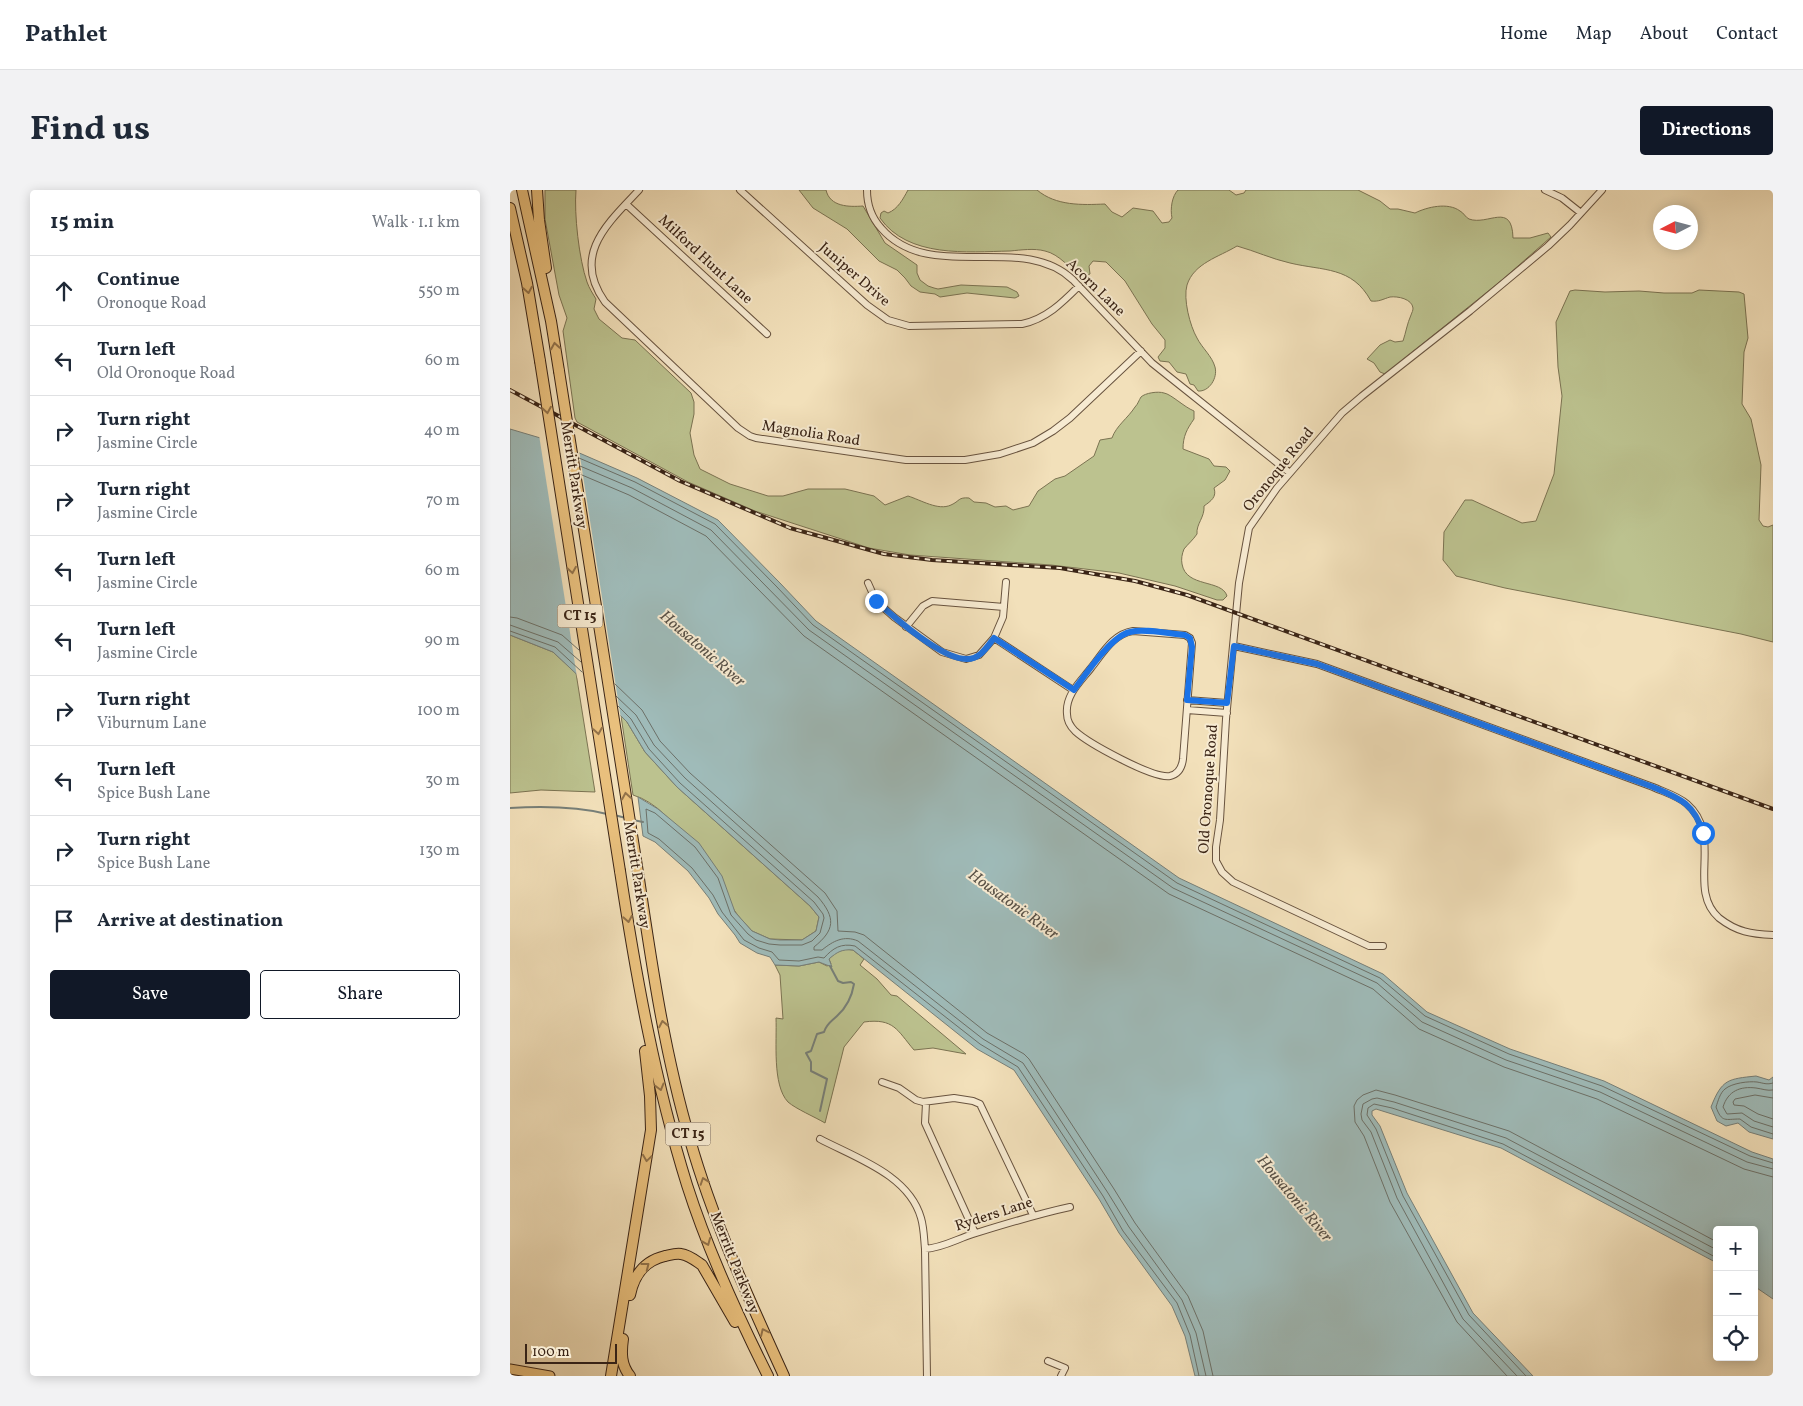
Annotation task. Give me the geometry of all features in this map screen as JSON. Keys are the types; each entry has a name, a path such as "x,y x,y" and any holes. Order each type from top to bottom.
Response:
{"highway":[{"name":"CT 15","path":"522,190 551,321"},
{"path":"537,190 551,321"},
{"name":"Merritt Parkway","path":"510,208 527,282 639,988 654,1062 687,1185 704,1234 730,1299 768,1376"},
{"name":"Merritt Parkway","path":"551,321 668,1052 690,1142 748,1298 784,1376"},
{"path":"611,1376 650,1130 650,1096 638,1010 639,988"},
{"path":"630,1376 624,1368 622,1349 635,1278 646,1264 653,1260 681,1254 694,1259 702,1265 768,1376"}],"main road":[{"path":"510,1369 550,1376"}],"street":[{"path":"626,204 638,190"},
{"name":"Juniper Drive","path":"740,190 867,305 881,316 894,322 918,326 1022,324 1038,320 1046,315 1079,286"},
{"name":"Acorn Lane","path":"867,190 870,210 878,225 896,242 909,249 935,255 1038,260 1061,269 1158,368 1290,473"},
{"path":"1545,190 1562,198 1581,214"},
{"name":"Oronoque Road","path":"1234,646 1240,577 1249,528 1260,510 1346,410 1487,297 1559,236 1602,190"},
{"name":"Milford Hunt Lane","path":"626,204 767,334"},
{"name":"Magnolia Road","path":"626,204 602,231 593,251 592,273 601,296 738,428 756,438 906,460 953,460 1000,454 1033,443 1053,431 1070,418 1141,352"},
{"path":"868,583 876,601 906,626 942,652 966,659 979,655 994,638 1002,617 1006,582"},
{"path":"906,626 923,606 932,601 1004,607"},
{"path":"1139,631 1185,635 1190,638 1192,647 1187,700 1182,766 1175,774 1163,776 1112,756 1074,730 1069,723 1066,711 1068,700 1074,690 1113,641 1124,634 1139,631"},
{"path":"994,638 1074,690"},
{"path":"1234,646 1317,664 1674,796 1686,803 1700,821 1706,857 1705,896 1713,912 1727,925 1740,930 1754,934 1773,935"},
{"name":"Old Oronoque Road","path":"1234,646 1226,713 1216,861 1222,872 1243,887 1305,914 1358,941 1374,947 1384,946"},
{"path":"1187,700 1227,703"},
{"path":"1187,710 1226,713"},
{"path":"882,1082 899,1088 916,1100 926,1103 954,1098 975,1101 980,1104 1033,1215"},
{"path":"926,1103 925,1123 975,1233"},
{"path":"820,1139 882,1171 909,1194 922,1219 925,1249 927,1376"},
{"name":"Ryders Lane","path":"925,1249 934,1249 975,1233 1033,1215 1070,1207"},
{"path":"1048,1361 1065,1368 1060,1376"}],"green space":[{"path":"545,190 576,190 576,224 579,249 588,284 596,299 594,309 599,319 622,338 635,340 691,393 694,402 694,414 690,433 694,455 700,469 730,484 768,496 783,496 808,489 845,489 874,496 885,505 908,496 941,507 969,498 974,502 986,503 995,507 1006,506 1013,510 1029,506 1038,491 1055,479 1065,476 1094,456 1100,440 1112,438 1141,397 1145,394 1164,393 1194,411 1194,419 1186,433 1183,449 1209,459 1214,466 1226,467 1230,471 1225,480 1214,488 1214,496 1204,506 1197,534 1184,549 1182,555 1182,564 1185,572 1190,577 1218,587 1227,596 1223,600 1217,600 1175,586 1119,573 1051,565 910,555 869,548 755,511 688,482 577,422 563,331 567,318 559,295 545,219"},
{"path":"799,190 826,190 828,196 836,203 846,206 863,206 885,243 917,265 917,273 920,280 928,286 938,289 961,285 1007,287 1017,292 1019,296 1015,298 967,293 940,297 935,294 920,292 911,286 897,270 879,261 847,229 813,208"},
{"path":"908,190 1037,190 1061,202 1105,204 1112,212 1122,217 1133,208 1153,211 1162,223 1169,222 1172,218 1172,203 1178,190 1229,190 1236,195 1244,193 1246,190 1358,190 1380,201 1390,209 1415,213 1431,207 1450,207 1455,208 1469,219 1504,218 1508,220 1512,227 1513,238 1530,238 1548,233 1551,237 1502,280 1385,374 1380,372 1374,363 1367,359 1380,345 1390,340 1395,342 1403,341 1413,310 1410,302 1393,297 1371,301 1355,281 1346,276 1325,269 1283,261 1237,246 1201,266 1190,277 1187,285 1188,312 1194,333 1212,359 1216,371 1214,380 1209,387 1198,391 1194,385 1190,384 1186,374 1177,372 1169,362 1160,361 1158,357 1165,348 1165,340 1152,324 1125,281 1106,262 1093,261 1089,266 1090,274 1081,278 1060,258 1041,250 957,252 922,246 906,240 892,231 880,218 881,213 884,211 888,213 897,206"},
{"path":"1699,290 1739,292 1744,294 1748,338 1744,352 1742,404 1751,419 1761,465 1759,520 1763,526 1773,525 1773,642 1741,634 1505,588 1456,576 1443,560 1444,532 1465,500 1472,500 1522,523 1536,521 1554,474 1562,396 1558,367 1556,322 1570,291 1692,293"},
{"path":"510,635 553,652 576,673 595,792 541,790 510,793"},
{"path":"621,716 627,722 645,752 677,787 810,906 819,917 816,931 802,940 770,939 752,931 740,918 679,830 665,815 649,803 633,795"},
{"path":"845,949 853,950 864,959 860,965 877,979 891,995 897,996 966,1054 933,1048 914,1050 899,1031 889,1024 874,1021 864,1022 844,1047 825,1123 788,1102 780,1085 776,1062 776,1018 783,1019 780,975 775,965 799,966 819,962 827,966 831,964 829,959 836,952"}],"water":[{"name":"Housatonic River","path":"510,429 554,442 637,478 718,520 816,621 1179,878 1383,974 1427,1012 1510,1049 1604,1081 1752,1152 1773,1159 1773,1299 1758,1289 1758,1226 1713,1226 1713,1261 1501,1148 1376,1109 1372,1111 1372,1115 1380,1126 1407,1193 1473,1313 1533,1376 1195,1376 1185,1336 1172,1306 1119,1233 1099,1199 1014,1070 977,1049 853,950 837,953 829,959 832,967 819,962 799,966 775,965 770,957 757,953 740,943 688,871 655,842 643,836 638,797 658,809 699,843 722,876 735,912 752,931 770,939 802,940 816,931 819,917 810,906 677,787 645,752 627,722 553,652 510,635"},
{"path":"1756,1076 1769,1080 1773,1077 1773,1139 1749,1132 1738,1123 1726,1126 1717,1121 1711,1107 1719,1091 1727,1082"}],"pier":[{"path":"539,435 579,450 621,719 577,677"}],"waterway":[{"path":"510,808 559,807 607,814"},
{"path":"614,815 626,818"},
{"path":"633,820 643,822"},
{"path":"820,1111 827,1079 811,1071 811,1062 806,1053 811,1051 817,1034 824,1032 846,1006 854,984 838,981 830,966"}],"railway":[{"path":"510,390 680,481 790,528 884,554 932,560 1060,568 1135,581 1187,595 1773,809"}],"route":[{"path":"876,601 894,617 942,652 959,658 975,657 983,652 994,638 1074,690 1113,641 1133,631 1185,635 1190,638 1192,647 1187,700 1227,703 1234,646 1317,664 1674,796 1686,803 1694,811 1700,821 1703,833"}]}
